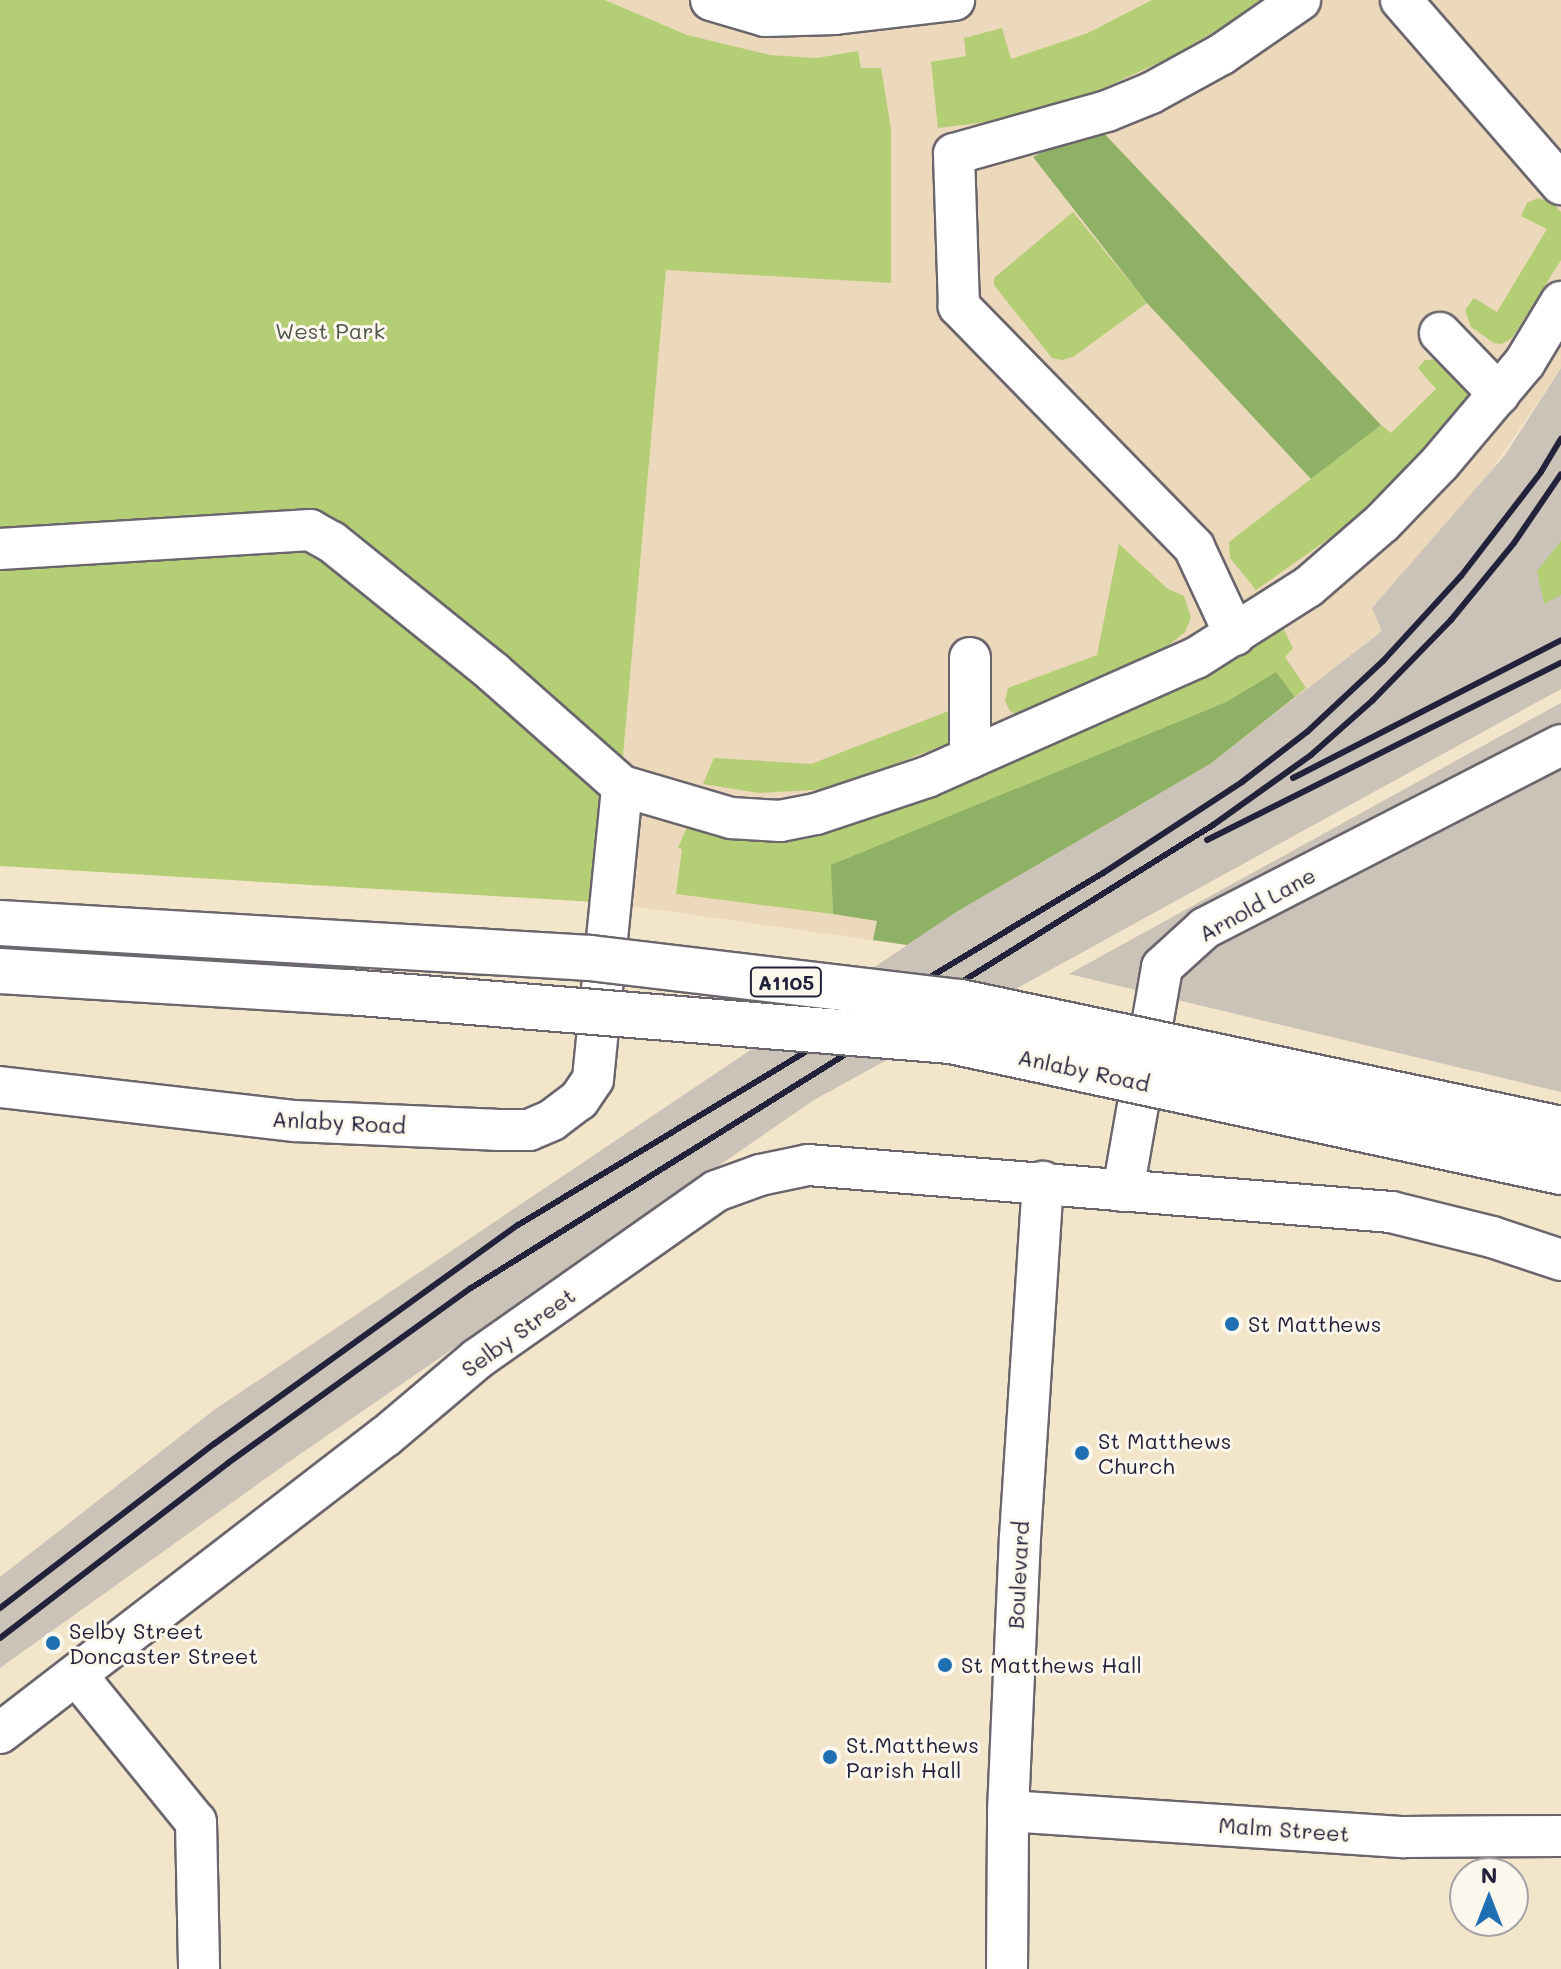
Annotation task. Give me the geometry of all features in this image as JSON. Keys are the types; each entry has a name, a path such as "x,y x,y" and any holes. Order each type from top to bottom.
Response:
{"main road":[{"name":"Anlaby Road","path":"0,923 590,958 960,1002 1561,1129"},
{"name":"Anlaby Road","path":"0,971 348,992 951,1041 1561,1172"}],"street":[{"path":"711,0 765,16 835,14 954,0"},
{"path":"1235,635 1194,547 959,306 954,154 1107,111 1151,93 1222,54 1300,0"},
{"path":"1401,0 1561,184"},
{"path":"0,549 310,530 332,542 493,672 622,786 731,818 780,821 830,810 927,777 1196,658 1308,587 1382,523 1440,463 1525,362 1561,302"},
{"path":"1440,333 1499,394"},
{"path":"970,658 970,758"},
{"name":"Arnold Lane","path":"1123,1191 1162,967 1205,928 1561,745"},
{"name":"Anlaby Road","path":"0,1087 295,1121 529,1130 552,1120 579,1100 593,1079 622,786"},
{"name":"Selby Street","path":"0,1733 78,1677 386,1436 477,1359 716,1191 760,1175 808,1165 1123,1191"},
{"name":"Boulevard","path":"1007,1969 1008,1811 1020,1537 1043,1182"},
{"path":"1123,1191 1391,1212 1492,1237 1561,1260"},
{"path":"78,1677 196,1822 199,1969"},
{"name":"Malm Street","path":"1008,1811 1404,1837 1561,1836"}],"shaded area":[{"path":"605,0 1561,0 1561,368 1382,631 1210,764 958,911 907,945 610,903 666,269 890,283 891,129 861,68 858,51 816,58 770,55 687,35"},
{"path":"1561,368 1561,689 814,1100 293,1459 0,1668 0,1577 214,1410 958,911 1210,764 1382,631 1372,608 1505,455"},
{"path":"1561,703 1561,1092 1069,974 1557,705"}],"green space":[{"name":"West Park","path":"0,0 605,0 687,35 770,55 816,58 858,51 861,68 881,68 891,129 891,283 666,270 610,903 0,866"},
{"path":"1152,0 1268,0 1169,58 1093,93 987,122 938,128 931,62 966,56 964,38 1002,28 1011,59 1088,33"},
{"path":"1096,125 1381,425 1311,479 1147,303 1033,157"},
{"path":"1538,198 1552,202 1561,212 1561,260 1512,338 1502,344 1494,343 1471,327 1465,310 1474,298 1497,312 1547,229 1521,216 1527,203"},
{"path":"1073,212 1147,303 1073,357 1062,360 1052,358 994,285 994,278"},
{"path":"1438,359 1468,390 1466,402 1404,472 1344,528 1256,590 1230,558 1229,542 1381,425 1391,433 1436,389 1418,368 1425,360"},
{"path":"1561,541 1561,595 1544,604 1537,571"},
{"path":"1119,544 1168,589 1184,596 1191,618 1185,632 1164,649 1017,715 1010,711 1005,701 1008,688 1097,655"},
{"path":"1282,626 1293,648 1285,657 1306,688 1295,697 1276,672 1226,702 832,865 833,914 676,894 682,849 678,848 690,820 817,834 882,815 1020,757"},
{"path":"1276,672 1295,697 1210,764 958,911 907,945 873,940 877,921 833,914 831,865 1226,702"},
{"path":"954,709 957,740 830,789 759,793 703,784 714,758 811,764"}],"railway":[{"path":"0,1608 214,1444 518,1225 1103,873 1242,782 1307,732 1383,661 1461,576 1541,472 1561,439"},
{"path":"0,1638 228,1463 471,1288 1213,825 1311,755 1373,700 1451,620 1514,543 1561,474"},
{"path":"1293,778 1561,640"},
{"path":"1207,840 1561,663"}],"place":[{"name":"St Matthews","path":"1232,1324"},
{"name":"St Matthews Church","path":"1082,1453"},
{"name":"Selby Street Doncaster Street","path":"53,1643"},
{"name":"St Matthews Hall","path":"945,1665"},
{"name":"St.Matthews Parish Hall","path":"830,1757"}]}
